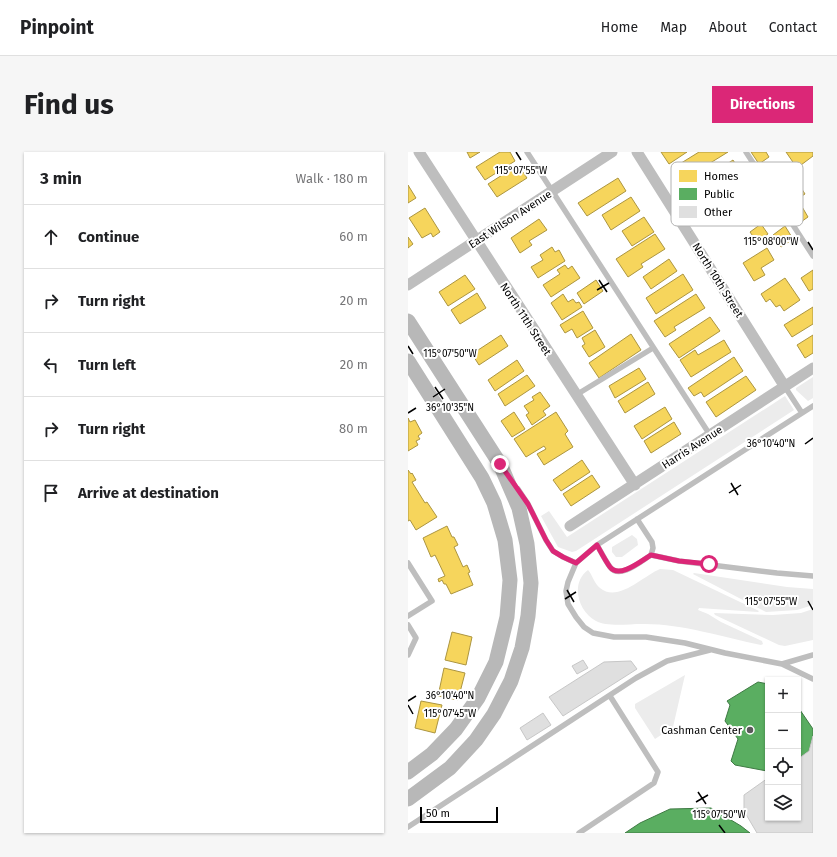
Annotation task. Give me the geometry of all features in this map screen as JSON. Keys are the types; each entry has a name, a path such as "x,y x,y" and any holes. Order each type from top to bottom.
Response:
{"main road":[{"path":"408,321 500,464 519,508 527,544 531,583 528,616 522,648 511,681 494,714 476,740 450,768 408,799"},
{"path":"408,361 482,478 494,502 505,540 510,580 507,617 496,662 478,698 456,729 432,754 408,772"}],"street":[{"name":"North 11th Street","path":"419,152 634,485"},
{"name":"East Wilson Avenue","path":"408,285 612,152"},
{"name":"North 10th Street","path":"637,152 671,206"},
{"name":"North 10th Street","path":"684,226 785,387"},
{"name":"Harris Avenue","path":"570,526 813,368"}],"lane":[{"path":"526,152 711,435"},
{"path":"746,152 752,162"},
{"path":"794,226 813,256"},
{"path":"576,395 653,348"},
{"path":"785,387 802,413"},
{"path":"813,406 597,545 576,563 566,591 568,604 584,627 593,633 614,637 646,637 685,643 711,650 782,664 813,679"},
{"path":"500,464 528,504 553,551 576,563"},
{"path":"637,519 652,542 653,548 651,555"},
{"path":"597,545 611,568 617,572 625,570 651,555 679,561 813,576"},
{"path":"408,563 432,601 408,616"},
{"path":"408,625 416,638 408,655"},
{"path":"408,827 636,678 667,661 711,650"},
{"path":"782,664 813,655"},
{"path":"801,659 813,661"},
{"path":"579,833 654,783 658,772 610,696"}],"shaded area":[{"path":"813,377 813,398 808,401 796,390 796,388"},
{"path":"785,396 794,410 576,551 572,552 558,547 541,516 549,511 567,537"},
{"path":"632,535 637,539 638,545 622,557 616,557 612,552 612,547"},
{"path":"660,569 673,570 759,611 699,608 698,610 762,641 763,644 761,645 686,628 656,624 618,625 600,623 590,617 585,611 578,597 579,582 588,570 600,588 607,592 615,592 630,587"},
{"path":"693,574 787,587 813,589 813,605 797,610 766,612"},
{"path":"813,609 813,640 785,646 779,645 715,615 714,613 773,615 801,613"},
{"path":"685,675 673,727 655,739 635,708 635,704"}],"building: Homes":[{"path":"467,152 480,152 470,158"},
{"path":"500,152 510,152 515,161 485,180 476,167"},
{"path":"661,152 687,152 671,162 669,164"},
{"path":"699,152 728,152 712,162 683,162"},
{"path":"751,152 766,152 769,157 762,162 758,162"},
{"path":"786,152 813,152 813,156 803,164 803,162 793,162"},
{"path":"518,165 527,178 497,197 488,184"},
{"path":"618,178 626,191 587,216 578,203"},
{"path":"408,185 416,198 408,203"},
{"path":"631,197 640,211 611,230 602,215"},
{"path":"425,208 440,232 433,237 431,233 422,238 409,218"},
{"path":"803,208 808,217 803,220"},
{"path":"644,217 654,232 632,246 622,231"},
{"path":"539,219 547,230 529,241 532,245 520,253 511,238"},
{"path":"758,226 762,226 768,234 757,242 750,232"},
{"path":"785,226 793,239 781,247 773,235"},
{"path":"655,234 665,249 641,264 643,267 628,277 616,259"},
{"path":"408,237 413,244 408,248"},
{"path":"552,247 555,252 559,250 565,261 538,278 531,267 543,260 540,255"},
{"path":"767,248 774,260 761,268 765,275 754,281 743,263"},
{"path":"669,259 677,271 651,289 643,277"},
{"path":"565,265 568,269 572,266 580,278 551,297 543,285 560,274 557,270"},
{"path":"813,270 813,289 809,291 801,278"},
{"path":"683,274 693,290 656,314 646,298"},
{"path":"465,275 475,289 448,306 439,292"},
{"path":"785,278 800,300 784,311 780,305 776,307 770,299 766,302 761,294"},
{"path":"596,280 603,291 584,304 577,293"},
{"path":"477,293 486,308 460,324 451,310"},
{"path":"563,294 568,302 573,299 576,303 579,302 582,307 562,320 551,303"},
{"path":"696,294 705,308 674,327 676,330 665,337 654,321"},
{"path":"813,307 813,324 792,337 784,325"},
{"path":"583,311 593,328 577,338 572,329 565,333 560,325"},
{"path":"710,317 720,331 679,358 669,344"},
{"path":"595,330 605,347 589,357 582,346 585,344 582,338"},
{"path":"631,334 641,350 599,378 589,363"},
{"path":"501,335 508,346 479,365 472,354"},
{"path":"813,335 813,353 805,358 797,345"},
{"path":"724,340 731,352 691,377 680,360 695,350 698,355"},
{"path":"734,357 743,371 704,397 701,392 694,396 688,388"},
{"path":"517,360 524,371 495,391 488,380"},
{"path":"639,368 646,379 615,398 609,386"},
{"path":"527,375 535,386 505,406 498,394"},
{"path":"746,376 756,390 716,417 706,402"},
{"path":"648,382 655,394 625,413 618,401"},
{"path":"540,392 550,406 543,411 546,415 532,425 526,415 529,413 524,406 534,400 532,397"},
{"path":"665,407 672,419 642,439 634,426"},
{"path":"514,412 525,429 512,437 501,421"},
{"path":"556,412 568,431 565,434 573,447 544,465 537,454 546,449 544,446 526,457 514,439"},
{"path":"408,418 410,422 415,420 422,433 418,436 420,439 416,441 418,445 408,451"},
{"path":"674,422 681,434 651,453 644,441"},
{"path":"582,460 590,472 561,491 553,480"},
{"path":"408,470 411,474 412,473 416,480 412,482 425,503 427,502 437,517 416,530 410,520 408,521"},
{"path":"592,475 600,487 571,506 563,494"},
{"path":"447,526 458,545 454,547 463,567 467,565 470,572 468,573 473,585 451,594 446,584 444,584 442,580 439,582 438,579 445,576 435,555 431,557 423,538"},
{"path":"452,632 472,637 466,665 445,660"},
{"path":"444,668 465,673 458,700 438,696"},
{"path":"421,701 442,705 435,733 415,728"}],"building: Public":[{"name":"Cashman Center","path":"758,682 765,683 765,771 735,765 731,761 738,739 725,721 730,705 727,701"},
{"path":"801,711 813,729 813,736 809,751 801,757"},
{"path":"711,808 750,833 625,833 640,823 670,809"}],"building: Other":[{"path":"583,660 588,668 577,674 572,666"},
{"path":"631,661 637,669 563,716 549,697 604,662"},
{"path":"543,713 551,725 527,740 520,728"},
{"path":"813,736 813,833 757,833 744,811 744,795 765,780 765,821 801,821 801,757 809,751"}],"place":[{"name":"Cashman Center","path":"750,730"}],"route":[{"path":"500,464 528,504 553,551 563,557 576,563 597,545 611,568 617,572 625,570 651,555 679,561 709,564"}]}
